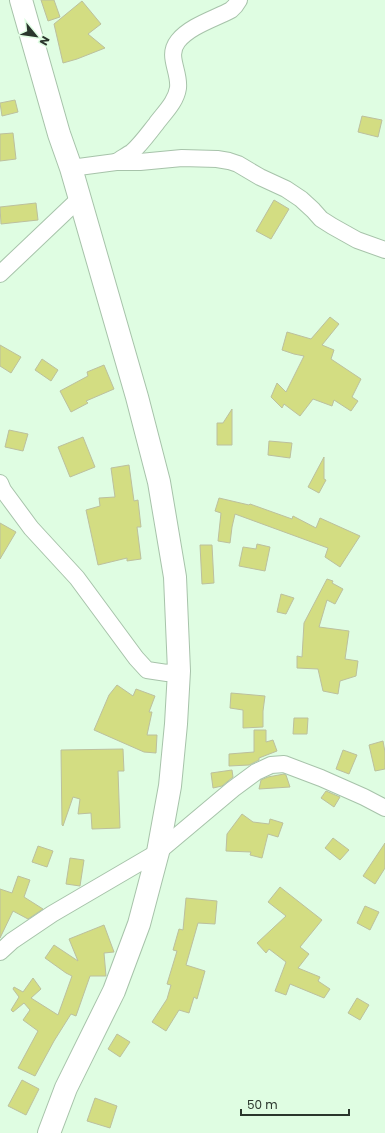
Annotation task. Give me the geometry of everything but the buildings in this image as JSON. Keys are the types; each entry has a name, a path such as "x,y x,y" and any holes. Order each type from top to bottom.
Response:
{"main road":[{"path":"21,0 59,134 80,198 137,396 158,482 176,577 178,671 176,724 170,778 158,852 139,924 114,991 66,1088 49,1133"}],"street":[{"path":"116,162 132,151 145,139 177,94 178,86 173,61 173,50 178,41 187,32 230,10 239,0"},
{"path":"71,168 116,162 140,162 182,158 217,159 229,161 238,164 260,177 286,189 301,199 321,219 332,226 357,240 385,250"},
{"path":"0,274 80,198"},
{"path":"0,483 3,490 31,528 77,578 143,666 147,670 167,673 178,671"},
{"path":"0,952 12,941 52,914 158,852 233,789 256,772 271,765 284,764 321,778 385,808"}]}
